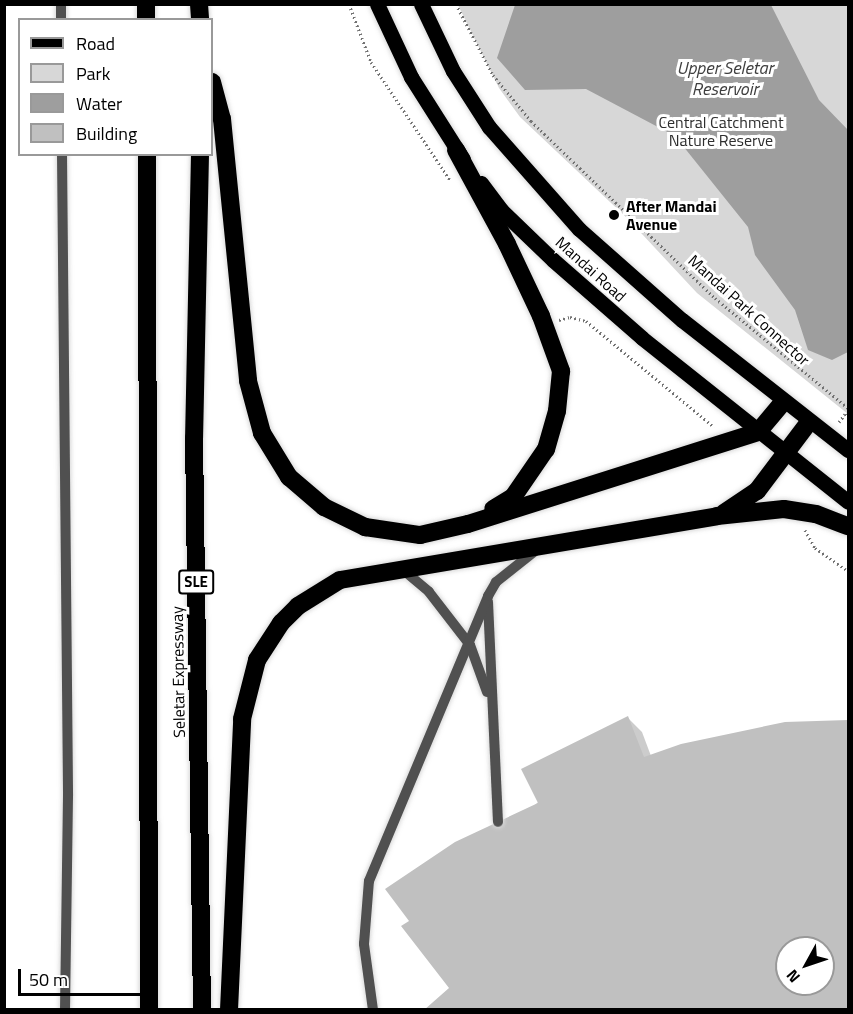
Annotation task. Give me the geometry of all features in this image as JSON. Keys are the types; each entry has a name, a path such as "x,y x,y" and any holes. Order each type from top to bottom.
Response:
{"highway":[{"path":"213,86 222,119 248,381 262,434 289,477 324,507 365,527 420,535 468,524 758,432 783,402"},
{"path":"456,150 507,244 541,316 561,371 558,411 546,449 513,497 468,524"},
{"name":"Seletar Expressway","path":"147,156 149,1010"},
{"name":"Seletar Expressway","path":"200,156 194,438 202,1010"},
{"path":"717,516 757,491 809,422"},
{"path":"229,1010 242,719 257,660 281,623 318,591 340,580 401,568 717,516 784,509 816,514 849,526"}],"main road":[{"name":"Mandai Road","path":"377,4 411,77 456,150 501,210 553,260 758,432 849,502"},
{"name":"Mandai Road","path":"421,4 453,70 489,127 543,192 579,229 682,320 783,402 849,450"}],"lane":[{"path":"62,156 68,796 65,1010"},
{"path":"373,1010 364,944 369,881 470,645 488,596 515,564 545,544"},
{"path":"401,568 429,592 470,645 492,707"},
{"path":"488,596 498,822"}],"path":[{"name":"Mandai Park Connector","path":"456,4 493,75 531,121 715,298 849,408"},
{"path":"803,522 815,548 849,571"}],"green space":[{"name":"Central Catchment Nature Reserve","path":"458,5 848,5 848,414 697,293 628,219 520,117 499,88"}],"water":[{"name":"Upper Seletar Reservoir","path":"515,5 771,5 819,100 848,130 848,352 832,360 808,350 795,310 755,255 748,227 675,136 586,89 525,90 497,58"}],"building":[{"path":"628,716 644,757 681,744 785,722 848,720 848,1010 424,1010 449,988 401,926 409,921 385,889 455,842 538,803 521,769"}],"place":[{"name":"After Mandai Avenue","path":"614,215"}]}
